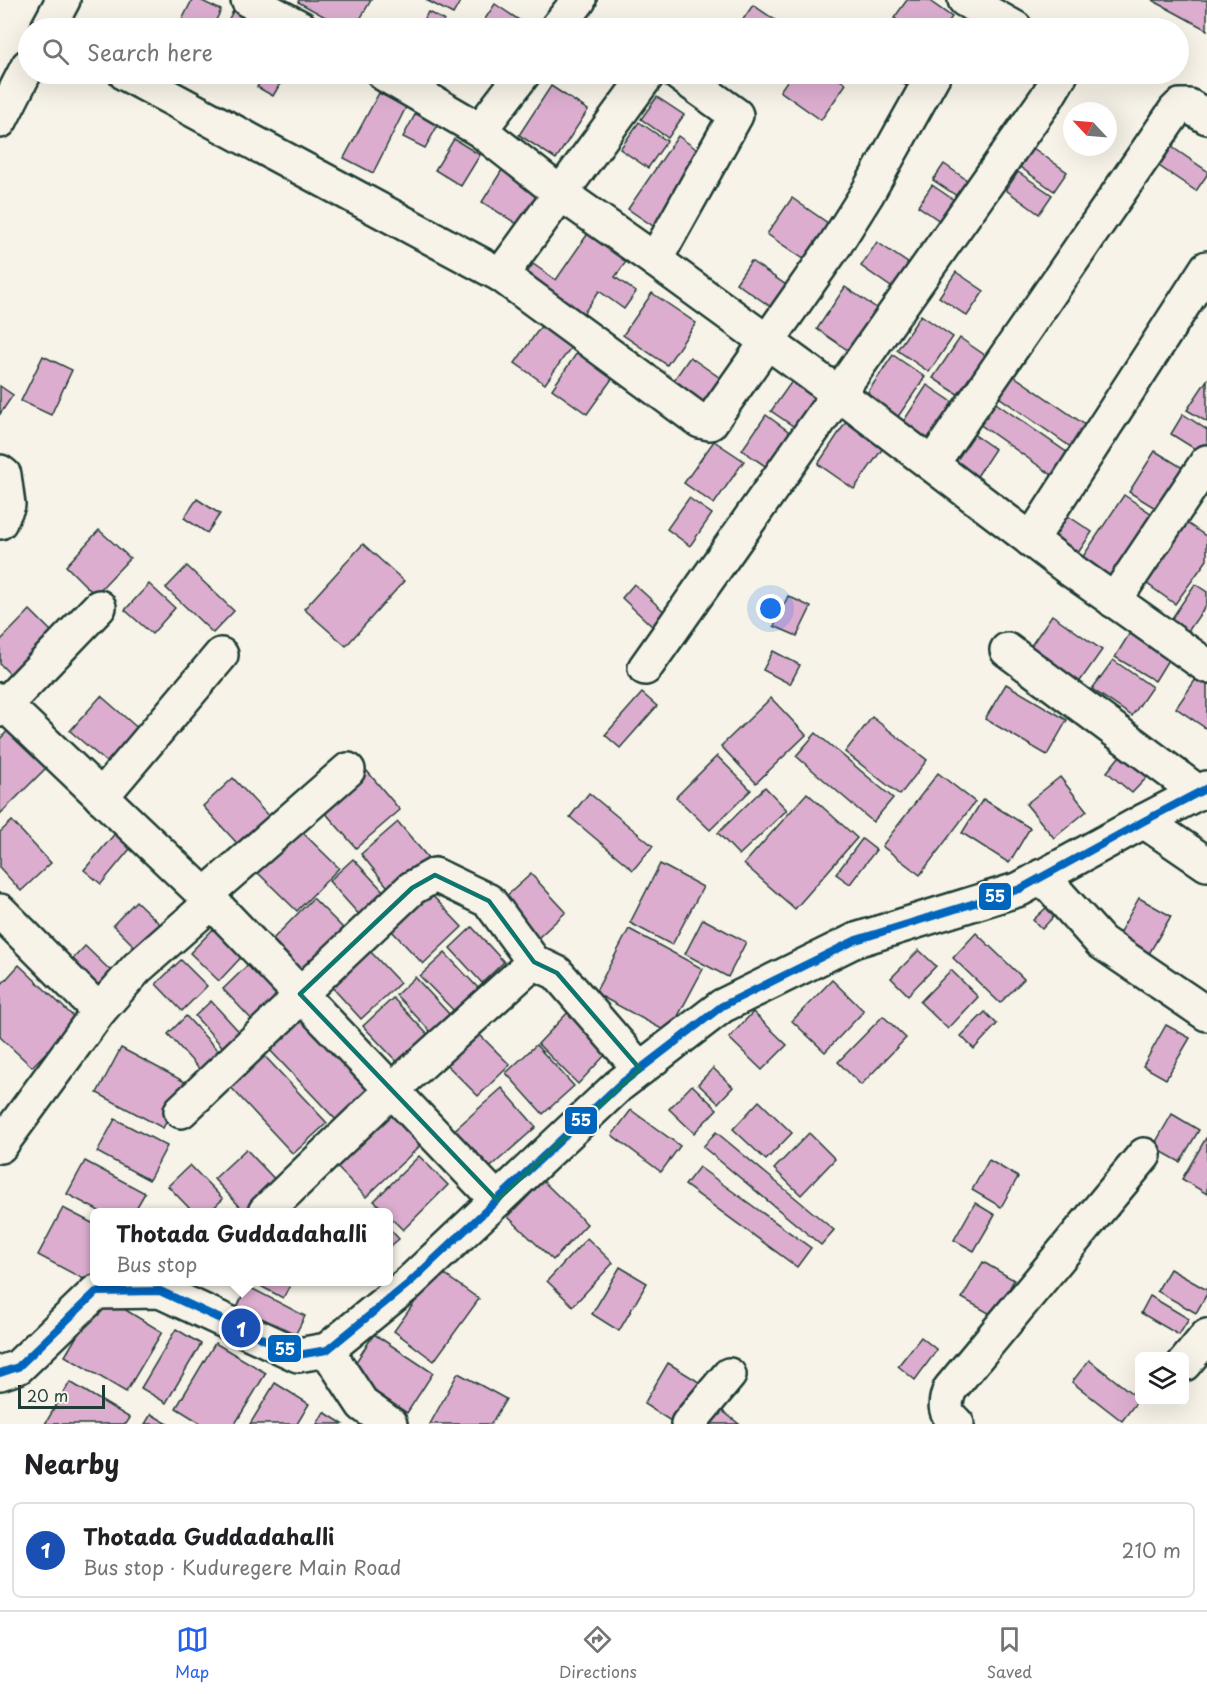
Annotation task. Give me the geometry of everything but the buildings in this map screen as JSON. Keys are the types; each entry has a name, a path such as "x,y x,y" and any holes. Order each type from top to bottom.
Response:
{"street":[{"path":"53,18 63,0"},
{"path":"248,0 282,18"},
{"path":"565,18 579,0"},
{"path":"966,11 986,18"},
{"path":"0,121 19,84"},
{"path":"145,84 501,275 700,421 710,423 835,245 928,84"},
{"path":"401,84 480,130 560,193 839,394 1114,601 1203,656"},
{"path":"480,130 515,84"},
{"path":"501,275 641,84"},
{"path":"655,260 736,116 693,84"},
{"path":"645,668 1055,84"},
{"path":"932,464 1175,111 1180,106 1189,106 1207,117"},
{"path":"1031,540 1207,268"},
{"path":"1114,601 1207,462"},
{"path":"0,472 4,475 8,505 0,522"},
{"path":"99,606 2,705 208,898 497,1200"},
{"path":"1,1374 18,1367 96,1292 160,1291 298,1355 327,1350 408,1283 618,1086 722,1006 856,940 1020,888 1203,790 1007,650"},
{"path":"102,797 221,655"},
{"path":"3,1135 99,1011 137,968 208,898 348,770"},
{"path":"1143,821 1207,864"},
{"path":"181,1111 412,888 435,875 489,901 534,962 557,973 640,1070"},
{"path":"1041,876 1101,942 1207,1014"},
{"path":"0,911 99,1011"},
{"path":"284,1206 392,1090 534,962"},
{"path":"957,1424 947,1413 945,1401 950,1389 1144,1155"},
{"path":"1189,1359 1207,1336"},
{"path":"327,1350 363,1405 390,1424"},
{"path":"688,1424 729,1375"}],"highlighted area":[{"path":"435,875 489,901 534,962 557,973 640,1069 497,1200 300,994 412,888"}],"transit line":[{"name":"55","path":"0,1373 18,1367 96,1292 160,1291 298,1355 327,1350 409,1283 618,1086 722,1006 856,940 1020,889 1207,788"}],"place":[{"name":"Thotada Guddadahalli","path":"241,1328"}]}
